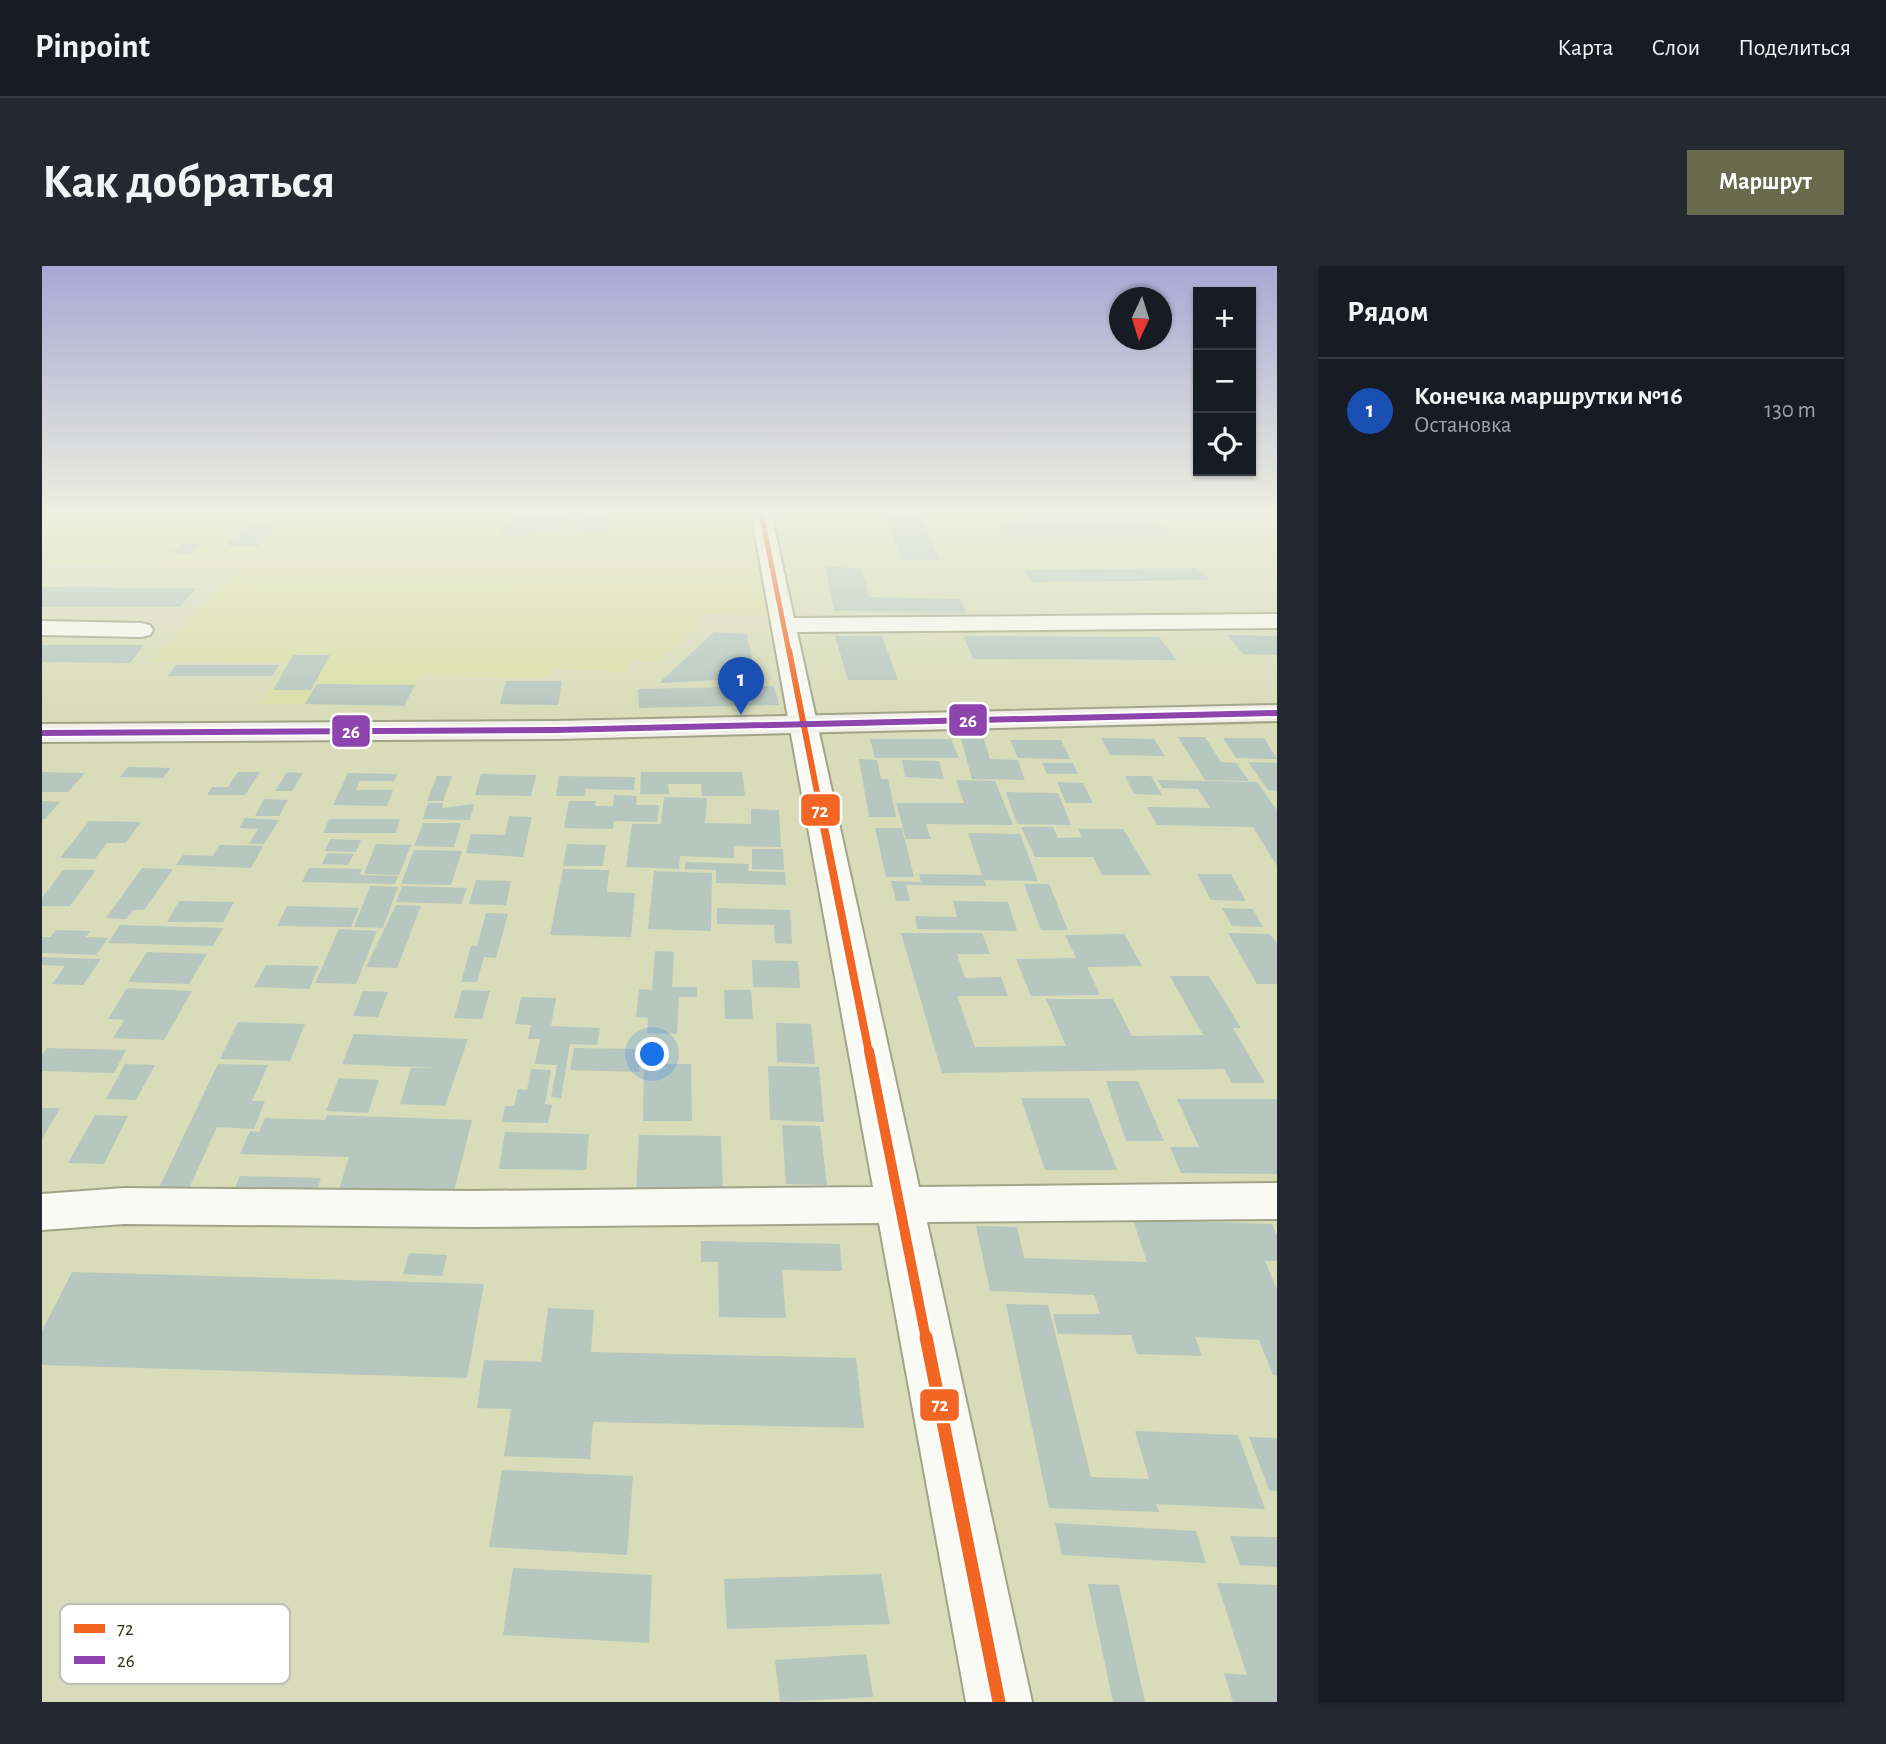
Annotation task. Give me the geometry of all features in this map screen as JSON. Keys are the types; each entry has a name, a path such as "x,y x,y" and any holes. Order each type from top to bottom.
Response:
{"street":[{"path":"774,580 999,1702"},
{"path":"783,625 1277,621"},
{"path":"42,628 141,630"},
{"path":"42,733 342,733 1277,713"},
{"path":"42,1212 124,1206 472,1209 1277,1201"}],"shaded area":[{"path":"228,580 764,580 770,616 705,614 658,663 633,660 624,672 553,669 545,678 420,676 404,706 260,704 285,663 151,662"}],"building":[{"path":"828,580 864,580 869,597 960,599 966,613 834,611"},
{"path":"1031,580 1209,580 1032,582"},
{"path":"42,587 196,588 180,607 42,607"},
{"path":"714,632 747,634 756,678 659,683"},
{"path":"1227,635 1277,636 1277,655 1243,654"},
{"path":"835,636 882,636 898,680 848,680"},
{"path":"963,636 1159,637 1177,660 973,659"},
{"path":"42,645 144,645 130,663 42,662"},
{"path":"293,655 330,655 311,690 273,690"},
{"path":"176,665 279,665 272,676 168,676"},
{"path":"506,681 562,681 558,705 500,704"},
{"path":"317,684 415,685 404,706 305,704"},
{"path":"774,686 779,705 639,708 638,689"},
{"path":"1178,737 1205,737 1221,762 1236,763 1249,781 1205,780"},
{"path":"1101,738 1154,739 1165,756 1110,755"},
{"path":"1223,738 1264,738 1277,759 1236,758"},
{"path":"870,739 951,739 959,758 875,758"},
{"path":"961,739 984,739 990,759 1018,760 1025,780 972,779"},
{"path":"1010,740 1061,740 1070,759 1018,758"},
{"path":"859,759 877,760 881,779 888,779 896,817 869,817"},
{"path":"902,760 939,761 944,779 905,777"},
{"path":"1248,762 1277,763 1277,791 1268,790"},
{"path":"1042,763 1073,763 1078,774 1047,774"},
{"path":"128,767 170,768 163,778 120,777"},
{"path":"42,772 85,773 68,792 42,792"},
{"path":"238,772 260,772 245,795 207,795 212,787 228,787"},
{"path":"287,772 303,773 292,791 275,791"},
{"path":"641,772 742,772 745,796 702,796 701,784 668,784 669,794 640,794"},
{"path":"348,773 397,774 394,781 360,781 356,790 393,790 387,806 333,805"},
{"path":"481,774 536,775 531,796 475,795"},
{"path":"437,776 452,776 443,801 427,801"},
{"path":"559,776 635,777 634,790 586,789 585,796 556,796"},
{"path":"1125,776 1151,776 1162,795 1134,794"},
{"path":"956,780 995,781 1013,825 926,824 931,839 906,839 896,803 964,803"},
{"path":"1158,780 1257,782 1277,810 1277,866 1253,827 1157,825 1147,807 1210,808 1198,789 1162,788"},
{"path":"1057,782 1083,783 1093,803 1066,803"},
{"path":"1006,792 1058,793 1071,825 1017,824"},
{"path":"614,795 637,796 636,805 659,805 657,822 614,821 613,829 564,828 569,801 596,801 595,806 613,806"},
{"path":"664,797 707,798 705,823 751,824 751,809 779,810 781,847 734,846 734,858 680,856 679,869 626,867 632,824 661,824"},
{"path":"264,799 288,800 279,816 255,816"},
{"path":"42,801 60,802 45,819 42,819"},
{"path":"428,803 443,803 442,808 474,804 470,820 423,819"},
{"path":"509,816 532,817 523,857 466,853 471,834 505,835"},
{"path":"245,818 279,820 264,844 249,844 258,829 239,828"},
{"path":"329,819 400,819 396,833 323,833"},
{"path":"89,821 141,822 126,843 107,843 95,859 60,858"},
{"path":"423,823 461,823 454,847 414,846"},
{"path":"1021,827 1053,827 1058,838 1082,837 1078,829 1123,829 1151,875 1102,875 1093,857 1035,857"},
{"path":"875,828 902,828 914,877 886,877"},
{"path":"968,833 1020,834 1038,881 984,880 986,886 906,885 910,901 896,901 891,881 921,882 919,874 982,875"},
{"path":"330,839 361,840 356,852 325,851"},
{"path":"376,844 411,845 399,875 364,874"},
{"path":"567,844 606,845 603,866 563,866"},
{"path":"219,845 263,846 251,868 176,865 183,855 213,856"},
{"path":"752,849 783,849 784,870 752,869"},
{"path":"414,850 462,851 451,885 401,884"},
{"path":"327,853 354,854 348,865 322,864"},
{"path":"685,862 749,864 748,871 785,872 786,885 716,883 716,870 685,869"},
{"path":"142,868 173,869 144,910 133,910 126,919 106,918"},
{"path":"309,868 362,869 359,875 398,876 395,884 302,882"},
{"path":"563,869 609,870 607,892 635,893 631,937 550,935"},
{"path":"63,870 96,870 70,906 42,906 42,898"},
{"path":"654,871 712,873 711,931 648,929"},
{"path":"1197,874 1231,874 1246,901 1211,900"},
{"path":"476,880 511,881 506,905 469,904"},
{"path":"1024,884 1049,884 1068,930 1041,930"},
{"path":"370,886 398,887 383,928 354,927"},
{"path":"402,886 467,888 461,904 396,902"},
{"path":"179,901 234,902 223,922 167,922"},
{"path":"953,901 1008,902 1017,931 917,929 915,916 957,917"},
{"path":"396,905 421,906 397,968 366,967"},
{"path":"287,906 359,908 351,927 277,926"},
{"path":"717,908 790,910 792,944 775,943 774,925 717,924"},
{"path":"1222,908 1253,909 1263,927 1232,926"},
{"path":"486,913 508,914 496,958 484,957 477,982 461,982 471,946 477,946"},
{"path":"120,925 223,928 213,946 108,943"},
{"path":"339,929 377,931 356,984 315,983"},
{"path":"56,930 91,931 86,937 108,938 96,955 42,953 42,937 50,937"},
{"path":"901,933 982,933 990,954 957,954 965,978 1001,977 1008,996 957,996 975,1047 1066,1046 1046,999 1113,999 1132,1036 1203,1035 1170,976 1209,976 1241,1028 1233,1028 1265,1083 1232,1083 1224,1069 942,1073"},
{"path":"1228,933 1270,934 1277,943 1277,984 1257,984"},
{"path":"1124,934 1142,966 1087,967 1100,995 1031,996 1016,959 1076,958 1065,935"},
{"path":"655,951 674,952 672,987 697,987 697,997 679,997 677,1034 647,1033 648,1018 636,1017 639,989 652,990"},
{"path":"147,952 207,954 189,984 128,982"},
{"path":"42,957 101,959 83,985 52,984 65,966 42,965"},
{"path":"752,960 798,961 800,988 753,987"},
{"path":"266,965 319,966 309,989 254,987"},
{"path":"127,988 192,991 164,1040 113,1038 124,1020 108,1019"},
{"path":"462,990 490,991 482,1019 454,1018"},
{"path":"724,990 751,990 753,1019 725,1019"},
{"path":"363,991 388,992 378,1017 353,1016"},
{"path":"521,997 556,998 551,1026 600,1028 597,1045 570,1044 561,1098 551,1097 557,1065 535,1064 540,1039 528,1039 531,1025 515,1024"},
{"path":"238,1022 305,1024 290,1061 220,1059"},
{"path":"776,1023 811,1024 815,1064 777,1062"},
{"path":"354,1034 468,1039 445,1106 400,1104 411,1068 436,1068 342,1064"},
{"path":"47,1048 126,1050 114,1073 42,1071 42,1055"},
{"path":"574,1048 641,1049 639,1072 570,1070"},
{"path":"125,1064 155,1065 136,1100 106,1099"},
{"path":"218,1064 268,1065 252,1101 265,1101 254,1129 217,1127 186,1195 156,1194"},
{"path":"644,1064 691,1064 692,1121 643,1121"},
{"path":"768,1066 819,1067 824,1122 770,1120"},
{"path":"531,1069 551,1070 545,1104 552,1105 548,1123 502,1122 505,1106 514,1106 518,1089 527,1090"},
{"path":"339,1078 379,1080 368,1113 326,1111"},
{"path":"1106,1081 1138,1081 1164,1141 1126,1141"},
{"path":"1021,1098 1089,1098 1117,1170 1045,1170"},
{"path":"1177,1099 1277,1099 1277,1174 1181,1173 1170,1147 1199,1147"},
{"path":"42,1108 60,1108 42,1139"},
{"path":"95,1115 128,1116 104,1164 68,1163"},
{"path":"327,1115 472,1120 451,1203 336,1199 349,1157 240,1154 250,1131 259,1132 265,1118 325,1120"},
{"path":"782,1125 820,1126 827,1185 786,1184"},
{"path":"505,1132 589,1134 586,1170 499,1169"},
{"path":"639,1135 721,1136 723,1195 636,1194"},
{"path":"240,1176 321,1178 317,1190 235,1188"},
{"path":"1133,1220 1272,1224 1277,1236 1277,1261 1265,1261 1277,1289 1277,1375 1273,1375 1259,1340 1195,1337 1202,1356 1137,1354 1131,1335 1058,1334 1053,1314 1100,1314 1094,1295 990,1291 976,1226 1017,1227 1024,1258 1147,1262"},
{"path":"701,1241 840,1244 842,1271 782,1270 786,1318 719,1317 718,1262 701,1262"},
{"path":"409,1253 447,1255 442,1276 403,1274"},
{"path":"72,1272 484,1284 467,1378 42,1365 42,1331"},
{"path":"1006,1304 1048,1305 1091,1477 1149,1479 1135,1431 1238,1435 1265,1509 1156,1504 1159,1512 1049,1508"},
{"path":"548,1308 594,1310 591,1352 856,1358 864,1428 593,1422 590,1459 504,1456 511,1409 477,1408 484,1360 541,1362"},
{"path":"1249,1437 1277,1438 1277,1491 1269,1490"},
{"path":"502,1470 633,1476 627,1555 489,1547"},
{"path":"1055,1523 1196,1531 1206,1563 1062,1555"},
{"path":"1230,1536 1277,1537 1277,1567 1240,1565"},
{"path":"513,1568 652,1575 649,1643 503,1635"},
{"path":"881,1574 890,1624 727,1629 724,1579"},
{"path":"1217,1583 1277,1585 1277,1702 1233,1702 1224,1673 1247,1675"},
{"path":"1088,1584 1119,1585 1145,1702 1113,1702"},
{"path":"866,1654 873,1697 780,1702 775,1660"}],"transit line":[{"name":"72","path":"774,580 999,1702"},
{"name":"26","path":"42,733 556,730 1277,713"}],"place":[{"name":"Конечка маршрутки №16","path":"741,715"}]}
